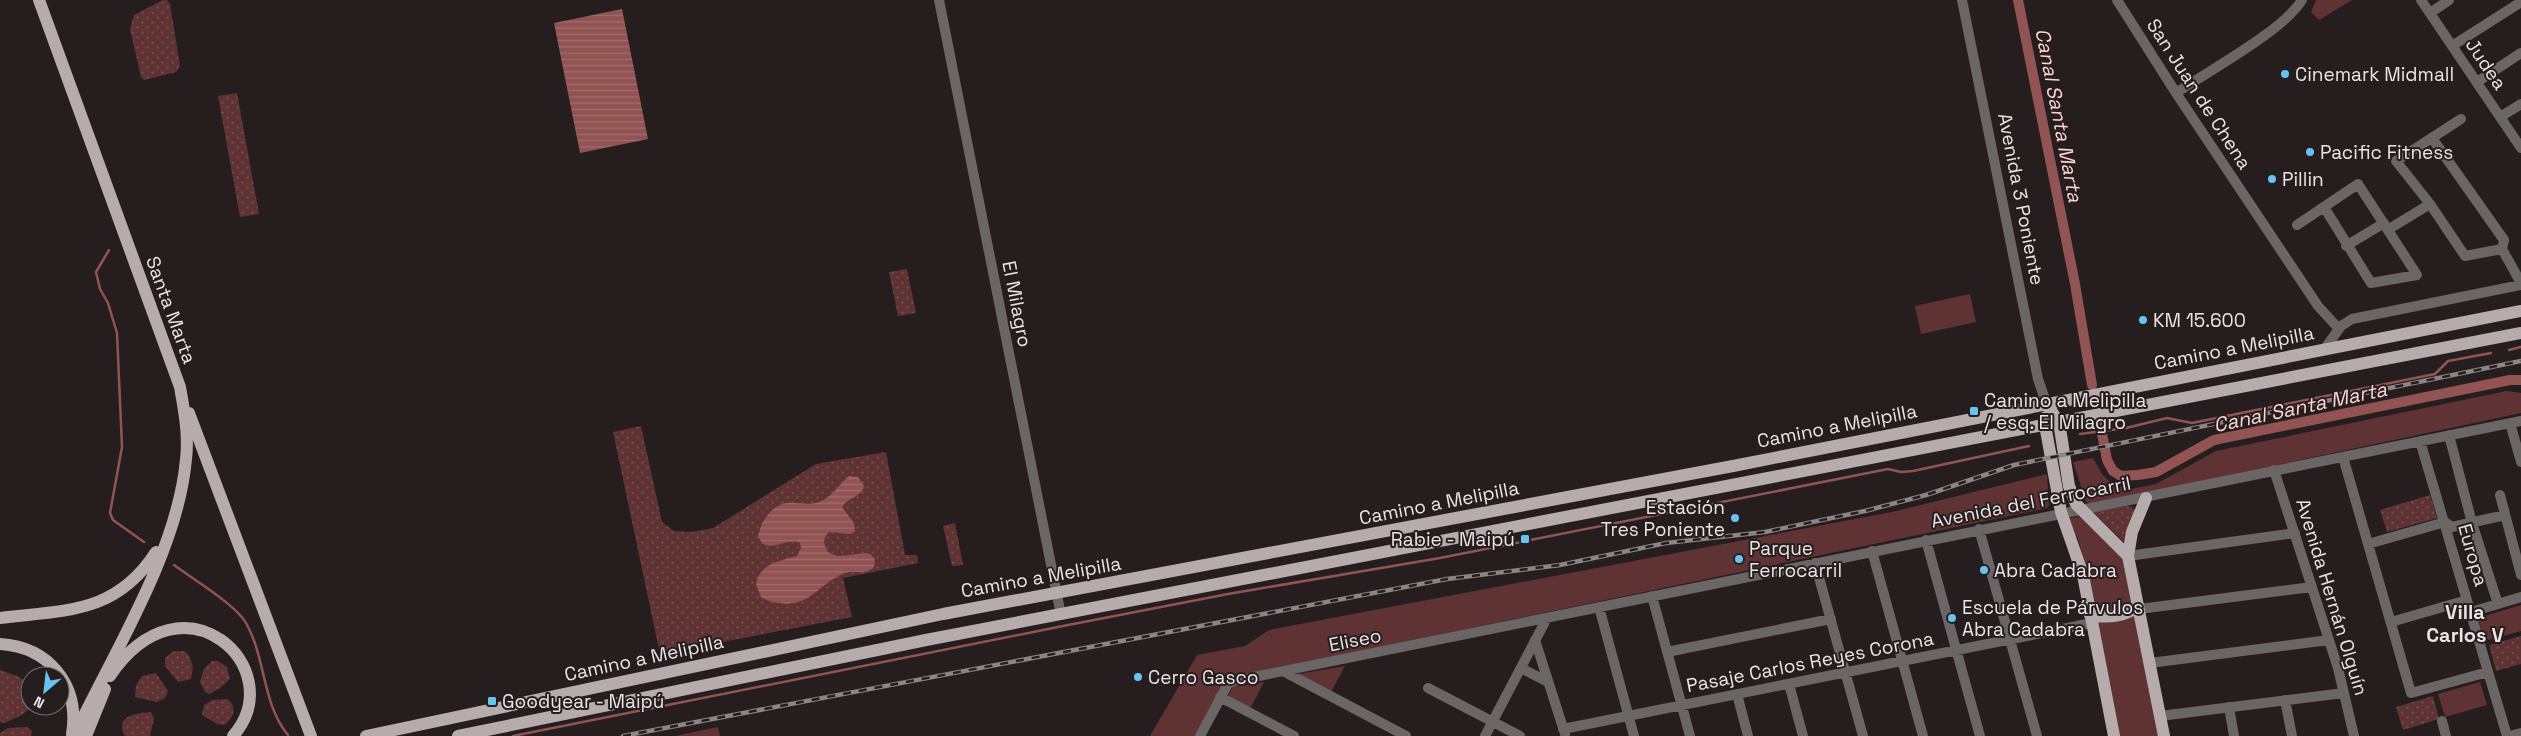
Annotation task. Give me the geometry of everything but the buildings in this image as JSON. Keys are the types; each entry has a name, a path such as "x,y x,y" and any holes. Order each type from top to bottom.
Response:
{"main road":[{"name":"Santa Marta","path":"39,0 180,387 185,417 187,457 183,485 173,522 155,570 72,736"},
{"name":"Camino a Melipilla","path":"366,736 943,614 1449,520 2048,405 2521,311"},
{"name":"Camino a Melipilla","path":"458,736 926,640 1367,557 2521,333"},
{"path":"180,387 311,736"},
{"name":"Avenida 3 Poniente","path":"2048,405 2059,422 2069,486 2080,510 2128,556"},
{"name":"Avenida 3 Poniente","path":"2048,405 2046,424 2061,512 2080,566 2114,736"},
{"path":"2146,498 2132,532 2128,556 2164,736"},
{"path":"1449,520 1452,540"},
{"path":"0,618 74,609 109,598 127,587 142,573 173,522"},
{"path":"1362,536 1367,557"},
{"path":"1172,572 1176,593"},
{"path":"2091,619 2116,616 2138,607"},
{"path":"110,676 128,653 142,641 157,632 186,628 211,634 233,650 246,671 249,691 248,707 242,723 233,736"},
{"name":"Santa Marta","path":"86,736 124,635"},
{"path":"0,644 13,645 34,652 50,662 62,675 69,689 73,704 72,736"}],"street":[{"name":"El Milagro","path":"939,0 1062,615"},
{"name":"Avenida 3 Poniente","path":"1962,0 2038,379 2048,405"},
{"name":"San Juan de Chena","path":"2117,0 2176,93 2318,306 2339,329"},
{"path":"2176,93 2274,29 2293,12 2302,0"},
{"name":"Judea","path":"2421,0 2521,148"},
{"path":"2430,13 2449,0"},
{"path":"2452,46 2521,2"},
{"path":"2477,82 2521,53"},
{"path":"2500,117 2521,104"},
{"path":"2461,119 2396,161 2430,204 2465,256 2502,249"},
{"path":"2324,350 2339,329 2349,320 2521,284 2502,249 2504,240 2432,138"},
{"path":"2297,225 2358,184 2417,275 2371,283 2346,246 2324,207"},
{"path":"2346,246 2430,204"},
{"name":"Avenida del Ferrocarril","path":"1547,618 2061,512 2146,498 2274,470 2521,421"},
{"path":"2510,423 2521,462"},
{"path":"2449,436 2472,522 2498,604"},
{"name":"Europa","path":"2420,441 2508,736"},
{"path":"2343,457 2410,692 2488,672"},
{"name":"Avenida Hernán Olguín","path":"2274,470 2329,640 2354,736"},
{"path":"2500,495 2521,575"},
{"path":"2368,544 2445,522 2452,527 2505,515"},
{"path":"1979,529 2037,736"},
{"path":"2128,556 2295,533"},
{"path":"1926,540 1980,736"},
{"path":"1872,551 1923,736"},
{"path":"1815,563 1863,736"},
{"path":"2138,607 2312,587"},
{"path":"1652,596 1690,736"},
{"path":"2471,612 2521,597"},
{"path":"2391,622 2467,600"},
{"path":"1599,607 1634,736"},
{"path":"1485,736 1547,618"},
{"name":"Eliseo","path":"1200,736 1228,684 1234,681 1547,618"},
{"path":"1667,652 1831,619"},
{"name":"Pasaje Carlos Reyes Corona","path":"1564,733 1628,716 2010,639 2091,619"},
{"path":"1535,640 1564,733"},
{"path":"2150,663 2329,640"},
{"path":"1521,668 1548,682"},
{"path":"1283,671 1406,736"},
{"path":"1789,684 1803,736"},
{"path":"1428,688 1520,736"},
{"path":"2160,716 2344,693"},
{"path":"1737,694 1748,736"},
{"path":"1220,697 1294,736"},
{"path":"2285,700 2292,736"},
{"path":"2229,707 2234,736"},
{"path":"2442,721 2446,736"},
{"path":"2508,736 2521,734"}],"shaded area":[{"path":"163,0 167,0 170,4 180,66 176,72 144,80 141,77 130,29 134,15"},
{"path":"2316,0 2352,0 2319,20 2311,12"},
{"path":"622,9 648,139 580,153 554,23"},
{"path":"237,93 259,214 240,217 218,96"},
{"path":"907,269 916,313 898,316 889,272"},
{"path":"1970,294 1976,322 1921,334 1915,306"},
{"path":"2507,391 2521,393 2521,413 2094,504 2086,502 2073,462 2093,458 2102,474 2112,484 2131,489 2156,484 2216,451"},
{"path":"641,426 662,522 674,531 691,532 713,528 816,464 886,452 905,555 917,555 918,563 843,578 852,617 660,654 613,432"},
{"path":"2047,474 2049,505 2047,508 1231,678 1197,736 1150,736 1197,655 1245,646 1269,630 1892,512"},
{"path":"849,476 858,477 864,486 861,493 842,507 854,523 855,531 850,534 829,532 825,538 825,546 828,551 838,556 870,554 875,559 874,567 864,572 845,573 836,577 799,602 790,604 780,603 761,597 756,584 762,571 772,564 797,556 801,548 800,543 791,541 772,546 763,544 758,537 764,520 776,507 782,504 811,504 823,500"},
{"path":"2430,495 2437,518 2387,532 2380,510"},
{"path":"2127,506 2132,507 2135,511 2125,543 2093,512"},
{"path":"2081,516 2122,554 2159,736 2119,736 2088,576 2078,539 2067,519"},
{"path":"955,523 963,565 952,566 943,526"},
{"path":"2521,605 2521,631 2485,641 2478,618"},
{"path":"2521,636 2521,664 2496,671 2489,645"},
{"path":"174,651 184,651 189,655 193,667 191,679 178,682 165,666 165,658"},
{"path":"212,661 218,661 227,667 230,679 220,688 209,694 205,692 200,682 204,669"},
{"path":"1345,666 1331,692 1298,674"},
{"path":"0,670 20,678 20,716 4,723 0,722"},
{"path":"156,673 168,691 165,698 157,702 135,697 136,685 142,676"},
{"path":"1264,682 1250,709 1227,698 1233,687"},
{"path":"2480,682 2487,705 2445,717 2438,694"},
{"path":"2433,696 2439,719 2403,730 2396,707"},
{"path":"227,699 234,708 232,716 224,725 217,724 202,715 204,705 213,700"},
{"path":"151,712 154,718 150,736 125,736 122,729 124,720 139,713"},
{"path":"27,727 32,731 31,736 0,736 0,733 8,728"},
{"path":"718,727 720,736 675,736"}],"waterway":[{"name":"Canal Santa Marta","path":"2018,0 2075,284 2092,385"},
{"path":"109,250 96,272 100,289 108,303 117,333 122,447 110,513 113,520 144,542"},
{"path":"2509,350 2521,347"},
{"path":"2080,434 2126,428 2167,418 2192,423 2435,374 2448,361 2491,353"},
{"name":"Canal Santa Marta","path":"2100,423 2107,460 2113,471 2121,476 2138,475 2156,472 2214,440 2510,380 2521,380"},
{"path":"513,736 1228,594 1440,558 1888,469 1901,472 1913,471 2029,446"},
{"path":"174,565 224,600 246,623 257,651 273,709 288,735"}],"railway":[{"path":"623,736 1447,579 1560,565 1666,543 1765,532 1865,511 1926,495 2014,465 2521,361"}],"place":[{"name":"Cinemark Midmall","path":"2285,74"},
{"name":"Pacific Fitness","path":"2310,152"},
{"name":"Pillin","path":"2272,179"},
{"name":"KM 15.600","path":"2143,320"},
{"name":"Camino a Melipilla / esq. El Milagro","path":"1974,411"},
{"name":"Estación Tres Poniente","path":"1735,518"},
{"name":"Rabie - Maipú","path":"1525,539"},
{"name":"Parque Ferrocarril","path":"1739,559"},
{"name":"Abra Cadabra","path":"1984,570"},
{"name":"Escuela de Párvulos Abra Cadabra","path":"1952,618"},
{"name":"Cerro Gasco","path":"1138,677"},
{"name":"Goodyear - Maipú","path":"492,701"}],"district":[{"name":"Villa Carlos V","path":"2465,624"}]}
